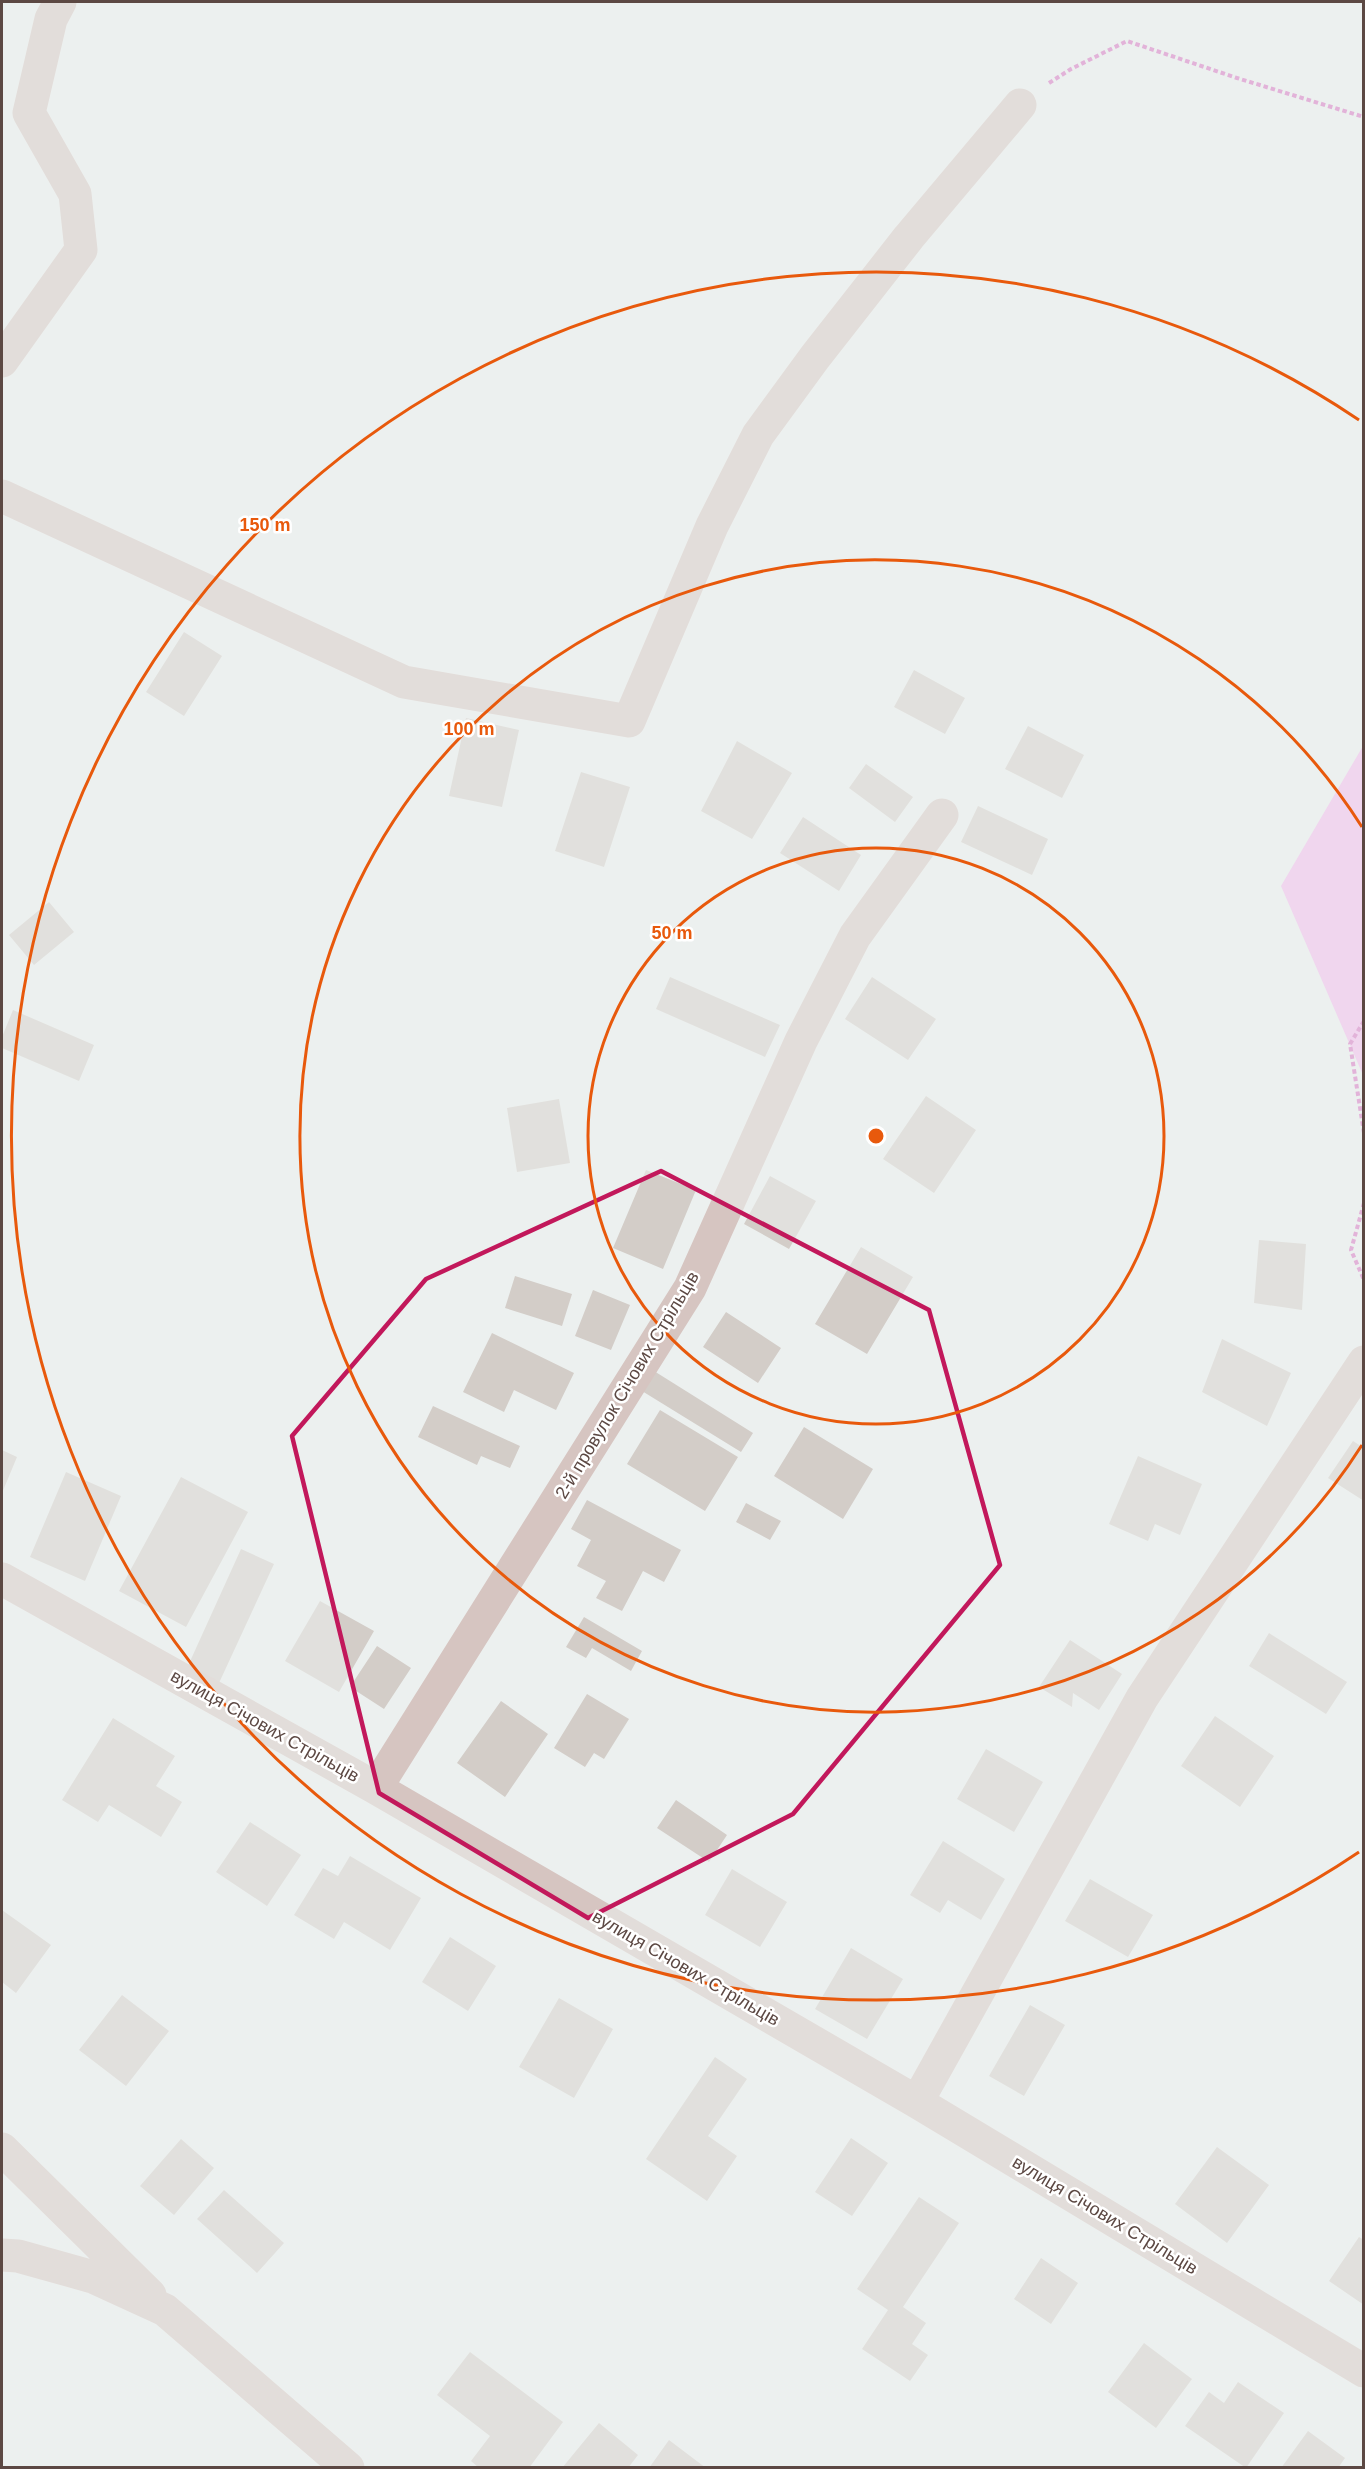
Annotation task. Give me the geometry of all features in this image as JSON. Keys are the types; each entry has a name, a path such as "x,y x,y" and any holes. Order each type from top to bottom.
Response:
{"street":[{"path":"2,361 81,250 75,194 29,113 51,19 60,2"},
{"path":"2,496 404,682 629,721 712,526 759,435 815,357 909,237 1020,105"},
{"name":"2-й провулок Січових Стрільців","path":"376,1788 690,1287 801,1041 855,936 942,815"},
{"path":"917,2102 1142,1698 1364,1362"},
{"name":"вулиця Січових Стрільців","path":"2,1579 376,1788 917,2102 1364,2371"},
{"path":"2,2149 165,2310 348,2468"},
{"path":"2,2255 18,2256 93,2277 165,2310"}],"path":[{"path":"1020,105 1071,69 1126,41 1364,117"},
{"path":"1364,1021 1350,1044 1364,1133"},
{"path":"1364,1203 1351,1250 1364,1280"}],"highlighted area":[{"path":"661,1171 929,1310 1000,1565 793,1814 588,1918 379,1793 292,1436 426,1279"}],"shaded area":[{"path":"1363,746 1363,1075 1281,886"}],"building":[{"path":"184,632 222,656 184,716 146,692"},
{"path":"914,670 965,698 945,734 894,707"},
{"path":"466,718 519,730 502,807 449,796"},
{"path":"1028,726 1084,755 1062,798 1005,769"},
{"path":"737,741 792,773 752,839 701,811"},
{"path":"866,764 913,797 895,822 849,788"},
{"path":"581,772 630,787 604,867 555,851"},
{"path":"978,806 1048,839 1032,875 961,842"},
{"path":"803,817 861,855 839,891 780,853"},
{"path":"49,902 74,932 34,965 9,935"},
{"path":"670,977 780,1025 765,1057 656,1009"},
{"path":"872,977 936,1019 908,1060 845,1019"},
{"path":"13,1010 94,1045 79,1081 2,1048 2,1037"},
{"path":"926,1096 976,1130 934,1193 883,1159"},
{"path":"559,1099 570,1163 517,1172 507,1108"},
{"path":"646,1170 696,1190 663,1269 613,1248"},
{"path":"770,1176 816,1201 789,1249 744,1224"},
{"path":"1259,1240 1306,1244 1302,1310 1254,1303"},
{"path":"861,1247 913,1277 867,1354 815,1324"},
{"path":"515,1276 572,1294 562,1326 505,1308"},
{"path":"593,1290 630,1305 611,1350 575,1336"},
{"path":"726,1312 781,1348 758,1383 703,1347"},
{"path":"492,1333 574,1373 556,1410 514,1390 504,1412 463,1392"},
{"path":"1222,1339 1291,1373 1267,1426 1202,1392"},
{"path":"654,1371 753,1433 741,1452 642,1391"},
{"path":"433,1406 520,1446 510,1468 481,1456 477,1465 418,1437"},
{"path":"660,1410 738,1457 705,1511 627,1464"},
{"path":"804,1427 873,1469 843,1519 774,1476"},
{"path":"1353,1441 1364,1448 1364,1501 1328,1478"},
{"path":"2,1450 17,1457 2,1493"},
{"path":"1138,1456 1202,1484 1180,1535 1155,1524 1148,1541 1109,1524"},
{"path":"66,1472 121,1496 85,1581 30,1557"},
{"path":"181,1477 248,1512 186,1627 119,1591"},
{"path":"587,1500 681,1550 664,1582 643,1571 622,1611 596,1598 606,1581 577,1566 591,1540 571,1529"},
{"path":"746,1503 781,1521 770,1540 736,1522"},
{"path":"241,1549 274,1564 219,1683 187,1668"},
{"path":"320,1601 374,1631 339,1692 285,1661"},
{"path":"584,1617 642,1651 631,1671 592,1648 586,1658 566,1647"},
{"path":"1269,1633 1347,1682 1326,1714 1249,1666"},
{"path":"1070,1640 1122,1674 1099,1710 1073,1693 1072,1707 1039,1687"},
{"path":"377,1646 411,1668 384,1709 350,1687"},
{"path":"587,1694 629,1719 604,1759 594,1753 585,1767 554,1748"},
{"path":"501,1701 548,1734 505,1797 457,1763"},
{"path":"1215,1716 1274,1756 1240,1807 1181,1766"},
{"path":"113,1718 175,1756 156,1786 182,1802 161,1837 109,1805 98,1822 62,1800"},
{"path":"986,1749 1043,1782 1014,1832 957,1799"},
{"path":"676,1800 727,1835 709,1862 657,1828"},
{"path":"250,1822 301,1855 267,1906 216,1872"},
{"path":"943,1841 1005,1879 981,1920 948,1900 940,1913 910,1895"},
{"path":"350,1856 421,1898 390,1950 344,1922 334,1939 294,1915 323,1868 338,1876"},
{"path":"732,1869 787,1902 760,1947 705,1915"},
{"path":"1090,1879 1153,1915 1128,1957 1065,1921"},
{"path":"2,1910 51,1945 16,1993 2,1982"},
{"path":"450,1937 496,1966 468,2011 422,1982"},
{"path":"851,1948 903,1979 867,2039 815,2009"},
{"path":"122,1995 169,2031 126,2086 79,2050"},
{"path":"559,1998 613,2029 574,2098 519,2067"},
{"path":"1030,2005 1065,2025 1024,2096 989,2076"},
{"path":"715,2057 747,2079 708,2136 737,2156 707,2201 646,2159"},
{"path":"851,2138 888,2163 852,2216 815,2192"},
{"path":"181,2139 214,2168 174,2215 140,2186"},
{"path":"1217,2147 1269,2185 1227,2243 1175,2204"},
{"path":"224,2190 284,2243 257,2273 197,2219"},
{"path":"919,2197 959,2223 903,2307 926,2323 912,2344 928,2355 910,2381 862,2349 888,2310 857,2289"},
{"path":"1359,2237 1364,2240 1364,2305 1329,2281"},
{"path":"1041,2258 1078,2283 1051,2324 1014,2299"},
{"path":"1144,2343 1192,2379 1156,2428 1108,2392"},
{"path":"470,2352 563,2422 529,2468 479,2468 471,2461 490,2436 437,2395"},
{"path":"1238,2382 1284,2413 1246,2468 1185,2426 1209,2392 1224,2403"},
{"path":"599,2423 638,2455 628,2468 562,2468"},
{"path":"1308,2431 1345,2458 1338,2468 1281,2468"},
{"path":"669,2440 706,2468 649,2468"}]}
